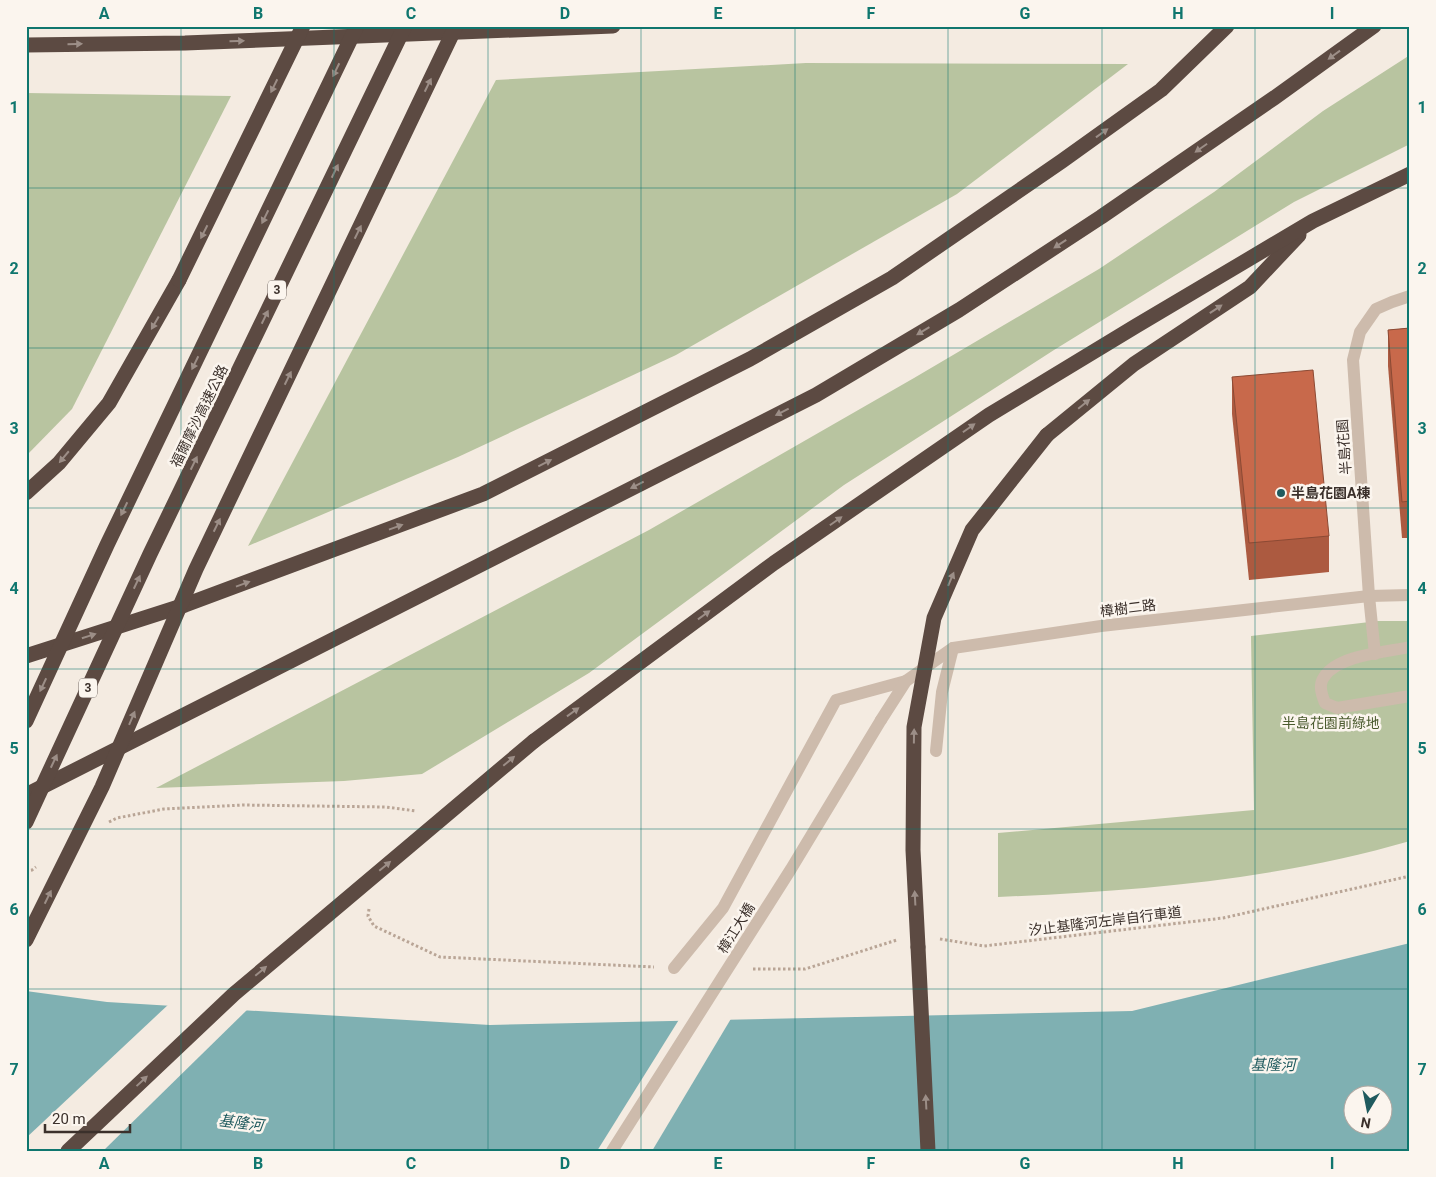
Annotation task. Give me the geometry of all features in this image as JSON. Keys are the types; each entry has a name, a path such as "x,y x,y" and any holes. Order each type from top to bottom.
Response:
{"highway":[{"path":"26,493 59,463 109,403 179,280 303,26"},
{"name":"福爾摩沙高速公路","path":"26,721 111,536 357,26"},
{"name":"福爾摩沙高速公路","path":"26,822 150,554 405,26"},
{"path":"26,940 102,787 196,569 456,26"},
{"path":"26,45 185,43 613,26"},
{"path":"26,656 185,605 483,494 750,359 892,278 1062,161 1160,90 1227,26"},
{"path":"26,795 816,395 959,310 1100,217 1274,98 1374,26"},
{"path":"68,1151 234,994 534,741 774,563 989,415 1313,221 1410,174"},
{"path":"928,1151 912,850 914,727 934,618 972,530 1047,435 1134,364 1250,287 1313,221"}],"street":[{"name":"半島花園","path":"1374,654 1353,360 1360,332 1376,309 1410,296"},
{"name":"樟樹二路","path":"881,720 906,681 953,648 1101,626 1369,596 1410,595"},
{"path":"1410,647 1340,662 1323,678 1321,690 1325,703 1337,708 1410,696"},
{"path":"936,751 942,692 953,648"},
{"path":"674,968 722,908 836,700 906,681"},
{"name":"樟江大橋","path":"612,1151 791,869 881,720"}],"path":[{"name":"汐止基隆河左岸自行車道","path":"938,939 984,946 1223,918 1410,876"},
{"path":"806,969 902,938"}],"green space":[{"path":"1410,55 1410,144 1294,202 1054,350 844,485 589,673 422,774 344,781 156,788 649,530 914,378 1099,269 1214,192 1323,111"},
{"path":"806,63 1128,64 957,194 676,355 458,457 248,546 496,80"},
{"path":"26,93 231,96 72,409 26,456"},
{"name":"半島花園前綠地","path":"1378,621 1410,621 1410,841 1308,865 1257,874 1154,887 998,897 998,833 1254,810 1251,636"}],"water":[{"name":"基隆河","path":"1410,943 1410,1151 26,1151 26,991 107,1002 490,1025 1132,1011"}],"pier":[{"path":"170,1003 249,1008 103,1151 26,1151 26,1138"},
{"path":"732,1017 652,1151 597,1151 680,1018"}],"building":[{"path":"1410,328 1410,501 1402,502 1388,330"},
{"name":"半島花園A棟","path":"1313,370 1329,536 1249,543 1232,377"}],"place":[{"name":"半島花園A棟","path":"1281,493"}]}
